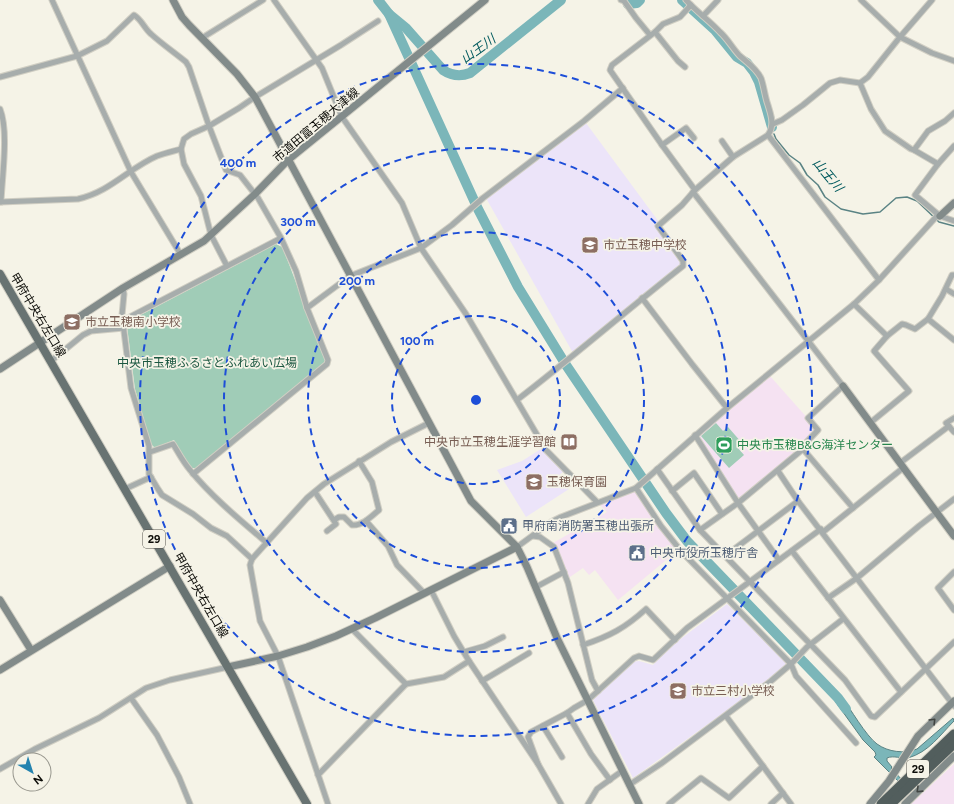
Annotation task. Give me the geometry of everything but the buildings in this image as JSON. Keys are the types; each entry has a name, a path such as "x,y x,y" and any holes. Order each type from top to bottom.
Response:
{"highway":[{"name":"29","path":"880,804 954,734"},
{"name":"29","path":"891,804 954,744"}],"main road":[{"name":"甲府中央右左口線","path":"0,274 307,804"}],"street":[{"path":"52,0 131,172 180,255"},
{"path":"172,0 182,18 237,74 254,97 471,501 517,547 536,587 557,638 639,804"},
{"path":"202,38 263,0"},
{"path":"274,0 322,68 342,116 402,203 421,248 466,314 546,450 597,502"},
{"name":"市道田富玉穂大津線","path":"0,369 123,288 211,235 255,194 288,160 485,0"},
{"path":"621,0 624,1 636,18 653,33 685,67"},
{"path":"517,400 571,358 642,298 683,266 683,261 658,226 682,205 694,191 733,157 770,132 773,124 764,95 762,80 757,72 751,64 739,55 721,32 686,0"},
{"path":"703,16 718,0"},
{"path":"861,0 900,37 932,53 954,61"},
{"path":"773,124 782,120 830,83 840,80 860,82 868,77 932,0"},
{"path":"691,5 680,17 663,24 612,65 610,70 694,191 810,341 954,536"},
{"path":"0,77 77,56 107,41 134,15 141,19 144,26 152,35 186,62 226,170 240,175 255,194 280,238 296,271 307,308 328,360 327,364 193,474"},
{"path":"226,266 211,235 200,196 184,164 181,149 184,139 239,108 254,97 378,21"},
{"path":"860,82 871,108 885,131 911,149 938,164"},
{"path":"307,308 350,276 421,248 436,238 483,198 578,125 623,88"},
{"path":"0,109 4,128 4,144 0,202 78,199 99,193 157,156 181,149"},
{"path":"914,150 928,131 945,121 954,113"},
{"path":"662,145 686,128 694,138"},
{"path":"768,134 879,280"},
{"path":"722,141 733,157"},
{"path":"954,146 915,194 936,218 954,221"},
{"path":"0,769 34,749 100,718 146,688 278,656 307,647 352,629 517,547 561,517 636,488 727,408 854,304 879,280 936,218 954,203"},
{"path":"122,321 280,238"},
{"path":"870,423 909,391 874,351 887,336 902,324 915,329 928,319 946,289 952,275 954,274"},
{"path":"123,288 122,321 131,388 150,452 149,474 162,495 193,514 211,528 227,536 252,559"},
{"path":"946,289 954,294"},
{"path":"642,298 727,408"},
{"path":"854,304 887,336"},
{"path":"928,319 954,340"},
{"path":"51,360 83,335 91,331 124,328"},
{"path":"700,530 738,503 803,449 804,445 818,430 808,418 843,386"},
{"path":"954,418 946,423 954,432"},
{"path":"328,804 278,656 260,620 250,565 252,559 307,498 324,484 391,442 429,423"},
{"path":"538,764 528,737 531,732 588,700 634,658 638,656 654,660 687,628 779,560 853,508 949,426"},
{"path":"695,436 738,503 779,560"},
{"path":"150,452 173,444 193,474 223,505 267,543"},
{"path":"803,449 853,508"},
{"path":"334,520 339,517 344,517 352,525 356,525 366,521 379,510 372,482 359,461"},
{"path":"657,469 700,530 845,680 871,716 875,717 954,642"},
{"path":"778,471 798,501 953,703 915,740 889,781 870,804"},
{"path":"672,491 694,473 722,514"},
{"path":"125,489 151,477"},
{"path":"636,488 661,526 681,551 727,599 792,662 796,676 856,743"},
{"path":"315,492 336,524 327,531"},
{"path":"828,598 857,578 954,499"},
{"path":"725,556 798,501"},
{"path":"366,521 388,546 397,565 424,593"},
{"path":"533,536 540,537 554,547 568,583 592,680 598,691"},
{"path":"792,551 843,619 901,692"},
{"path":"0,670 170,566"},
{"path":"536,587 564,572"},
{"path":"954,572 938,588 954,610"},
{"path":"431,590 454,636 469,661 538,764 561,804"},
{"path":"0,600 31,650"},
{"path":"583,645 615,633 631,623 646,609 675,640"},
{"path":"629,785 662,763 726,716 792,662 810,644 843,619"},
{"path":"352,629 406,684"},
{"path":"464,652 485,646 503,637"},
{"path":"482,681 529,653"},
{"path":"318,774 406,684 444,677 469,661"},
{"path":"131,698 157,735 179,777 190,804"},
{"path":"567,713 591,754 610,780"},
{"path":"726,716 791,804"},
{"path":"543,726 562,757"},
{"path":"905,804 954,756"},
{"path":"669,804 700,778 729,798 763,766"},
{"path":"588,804 597,789 622,771"},
{"path":"771,804 783,793"}],"shaded area":[{"name":"市立玉穂中学校","path":"586,123 659,222 655,226 681,264 573,353 486,198"},
{"path":"770,376 818,430 803,449 738,503 695,435"},
{"name":"玉穂保育園","path":"544,447 566,470 559,475 569,489 526,517 497,470 522,461"},
{"path":"636,488 677,551 618,600 595,570 589,575 583,568 567,579 553,543 607,512 597,502"},
{"name":"市立三村小学校","path":"727,604 787,663 768,681 633,778 593,700 632,662 639,661 653,665 670,647"},
{"path":"954,764 954,804 911,804"}],"green space":[{"name":"中央市玉穂ふるさとふれあい広場","path":"276,244 282,247 325,362 196,468 191,468 174,440 157,447 154,447 151,444 135,389 127,326 129,321"},
{"name":"中央市玉穂B&G海洋センター","path":"716,423 723,431 728,427 742,443 737,447 744,455 729,468 701,436"}],"water":[{"path":"841,696 873,740 881,747 886,749 902,752 917,749 953,718 954,721 922,752 908,758 887,758 887,761 892,767 891,768 904,782 902,785 874,757 876,755 875,752 863,740 835,701"}],"waterway":[{"name":"山王川","path":"378,0 389,14 406,28 443,70 453,75 470,73 561,0"},
{"name":"山王川","path":"627,0 628,4 637,3 640,0"},
{"name":"山王川","path":"682,0 715,30 737,57 747,63 754,72 759,82 772,127"},
{"path":"389,14 477,207 518,287 566,365 666,513 687,541 838,698 846,709"},
{"name":"山王川","path":"774,134 776,139 789,155 800,163 807,175 818,185 825,197 841,209 863,214 880,212 896,198 907,197 917,201 939,222 954,226"}],"place":[{"name":"市立玉穂中学校","path":"590,245"},
{"name":"市立玉穂南小学校","path":"72,322"},
{"name":"中央市立玉穂生涯学習館","path":"569,442"},
{"name":"中央市玉穂B&G海洋センター","path":"724,445"},
{"name":"玉穂保育園","path":"534,482"},
{"name":"甲府南消防署玉穂出張所","path":"509,526"},
{"name":"中央市役所玉穂庁舎","path":"637,553"},
{"name":"市立三村小学校","path":"678,691"}]}
